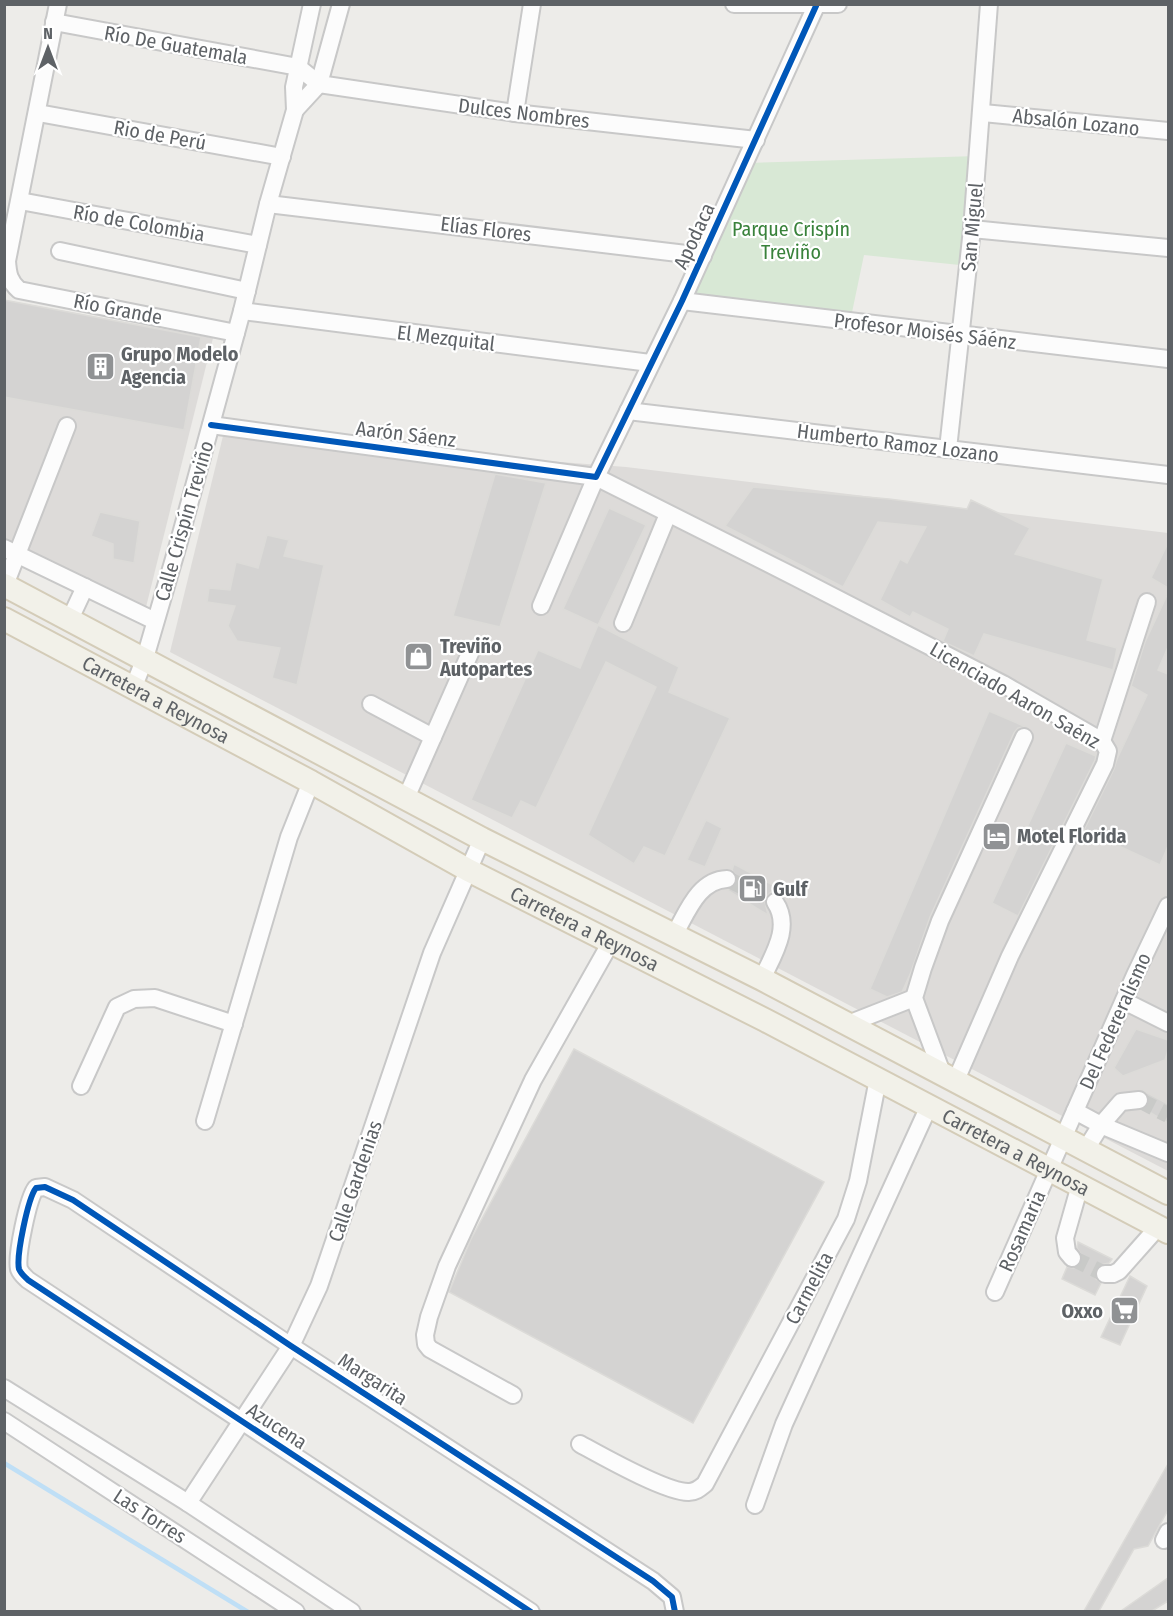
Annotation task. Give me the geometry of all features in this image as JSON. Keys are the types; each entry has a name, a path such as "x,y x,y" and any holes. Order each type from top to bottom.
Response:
{"main road":[{"name":"Carretera a Reynosa","path":"5,585 482,839 762,979 1168,1193"},
{"name":"Carretera a Reynosa","path":"4,619 312,782 468,870 878,1079 1163,1229"}],"street":[{"path":"20,201 58,4"},
{"name":"Calle Crispín Treviño","path":"134,686 145,658 211,425 268,204 295,110 294,87 312,4"},
{"name":"Calle Crispín Treviño","path":"295,110 319,84 340,4"},
{"path":"515,113 532,4"},
{"path":"734,4 816,6 837,4"},
{"name":"San Miguel","path":"948,449 972,229 989,4"},
{"name":"Apodaca","path":"541,606 596,477 650,363 682,302 816,6"},
{"name":"Río De Guatemala","path":"54,22 298,67"},
{"path":"298,67 319,84"},
{"name":"Dulces Nombres","path":"319,84 515,113 756,140"},
{"name":"Rio de Perú","path":"38,113 282,157"},
{"name":"Absalón Lozano","path":"982,113 1168,131"},
{"name":"Río de Colombia","path":"20,201 258,245"},
{"name":"Río Grande","path":"20,201 7,261 11,283 19,290 236,333"},
{"name":"Elías Flores","path":"268,204 703,256"},
{"path":"972,229 1168,248"},
{"path":"60,251 247,291"},
{"name":"Profesor Moisés Sáénz","path":"682,302 1168,359"},
{"name":"El Mezquital","path":"242,311 650,363"},
{"name":"Humberto Ramoz Lozano","path":"628,411 1168,475"},
{"name":"Aarón Sáenz","path":"211,425 596,477"},
{"path":"5,585 11,551 67,426"},
{"name":"Licenciado Aaron Saénz","path":"596,477 993,679 1102,741 1108,751 1105,764 949,1077"},
{"path":"623,623 668,514"},
{"path":"11,551 155,621"},
{"path":"70,619 85,587"},
{"path":"1102,741 1147,602"},
{"path":"406,798 471,651"},
{"path":"371,704 433,737"},
{"path":"949,1077 914,998 940,921 1024,737"},
{"path":"205,1121 289,837 312,782"},
{"name":"Calle Gardenias","path":"188,1503 243,1423 291,1346 319,1286 432,953 482,839"},
{"path":"674,935 708,883 718,879 727,879"},
{"path":"762,979 780,939 783,923 781,910 775,902"},
{"name":"Del Federeralismo","path":"1050,1169 1074,1111 1168,906"},
{"path":"513,1395 430,1348 426,1344 425,1335 447,1266 533,1080 611,942"},
{"path":"81,1086 117,1007 134,999 155,998 234,1024"},
{"path":"848,1024 914,998"},
{"path":"1124,1001 1168,1023"},
{"name":"Carmelita","path":"580,1444 661,1485 676,1490 691,1492 705,1484 846,1219 858,1181 878,1079"},
{"path":"1086,1149 1101,1125 1121,1102 1139,1100"},
{"path":"755,1505 784,1424 929,1106"},
{"path":"1074,1111 1168,1153"},
{"name":"Rosamaria","path":"994,1292 1050,1169"},
{"path":"1072,1258 1066,1252 1065,1238 1080,1185"},
{"name":"Margarita","path":"18,1258 28,1202 32,1193 40,1186 73,1200 291,1346 653,1581 672,1597 675,1611"},
{"path":"1105,1274 1119,1271 1163,1229"},
{"name":"Azucena","path":"18,1258 20,1272 28,1280 531,1611"},
{"path":"4,1388 188,1503 352,1611"},
{"name":"Las Torres","path":"4,1421 296,1611"},
{"path":"56,1455 72,1431"}],"shaded area":[{"path":"5,300 213,338 146,607 5,543"},
{"path":"223,436 626,467 1168,533 1168,1171 170,652"}],"green space":[{"name":"Parque Crispín Treviño","path":"977,156 969,266 864,255 850,322 682,301 746,163"}],"building":[{"name":"Grupo Modelo Agencia","path":"4,300 201,337 184,430 4,397"},
{"path":"495,474 546,483 500,627 453,616"},
{"path":"753,487 889,499 967,509 971,500 1030,528 1015,554 1103,579 1087,640 1117,648 1113,670 984,634 974,656 946,643 943,641 948,629 913,612 910,617 880,600 900,559 907,563 926,527 878,522 843,587 725,526"},
{"path":"609,508 646,525 598,625 563,609"},
{"path":"100,512 140,521 134,563 113,559 113,544 91,536"},
{"path":"267,535 289,540 284,556 324,565 297,685 272,678 280,648 237,641 228,626 235,606 207,602 209,588 230,590 236,562 258,568"},
{"path":"1168,543 1168,588 1151,578"},
{"path":"1168,593 1168,647 1158,670 1168,674 1168,846 1160,865 1084,830 1147,695 1131,686 1145,642"},
{"path":"598,625 679,667 669,692 730,718 665,856 644,847 634,864 588,835 656,687 606,662 536,808 521,801 512,818 471,800 538,650 580,668"},
{"path":"989,711 1026,727 1018,728 1014,733 930,917 902,992 887,997 870,989"},
{"path":"1066,743 1096,756 1095,760 1018,916 992,903"},
{"path":"706,820 722,828 705,867 687,860"},
{"name":"Gulf","path":"734,864 782,890 780,893 771,892 766,897 768,915 727,890 737,882 737,877 732,870"},
{"path":"1136,1029 1168,1040 1168,1050 1165,1060 1123,1076 1114,1068"},
{"path":"574,1049 824,1182 693,1423 449,1292 471,1239"},
{"path":"1144,1091 1168,1104 1168,1123 1144,1109 1149,1099"},
{"path":"1078,1242 1112,1259 1109,1263 1100,1265 1096,1269 1096,1279 1101,1283 1095,1295 1062,1279 1067,1267 1074,1268 1082,1262 1082,1256 1077,1248"},
{"name":"Oxxo","path":"1130,1276 1147,1286 1120,1345 1101,1337"},
{"path":"1168,1464 1168,1510 1148,1546 1134,1549 1099,1611 1084,1611"},
{"path":"1168,1578 1168,1601 1152,1611 1121,1611"}],"waterway":[{"path":"4,1463 248,1612"}],"tunnel":[{"path":"727,879 775,902"},
{"path":"1139,1100 1168,1115"},
{"path":"1072,1258 1105,1274"}],"cycle path":[{"path":"211,425 596,477 682,301 816,6"},
{"path":"531,1612 28,1280 19,1269 19,1252 26,1215 36,1188 45,1187 73,1200 291,1346 653,1581 672,1597 675,1612"}],"place":[{"name":"Grupo Modelo Agencia","path":"100,366"},
{"name":"Treviño Autopartes","path":"419,657"},
{"name":"Motel Florida","path":"996,836"},
{"name":"Gulf","path":"752,889"},
{"name":"Oxxo","path":"1124,1311"}]}
